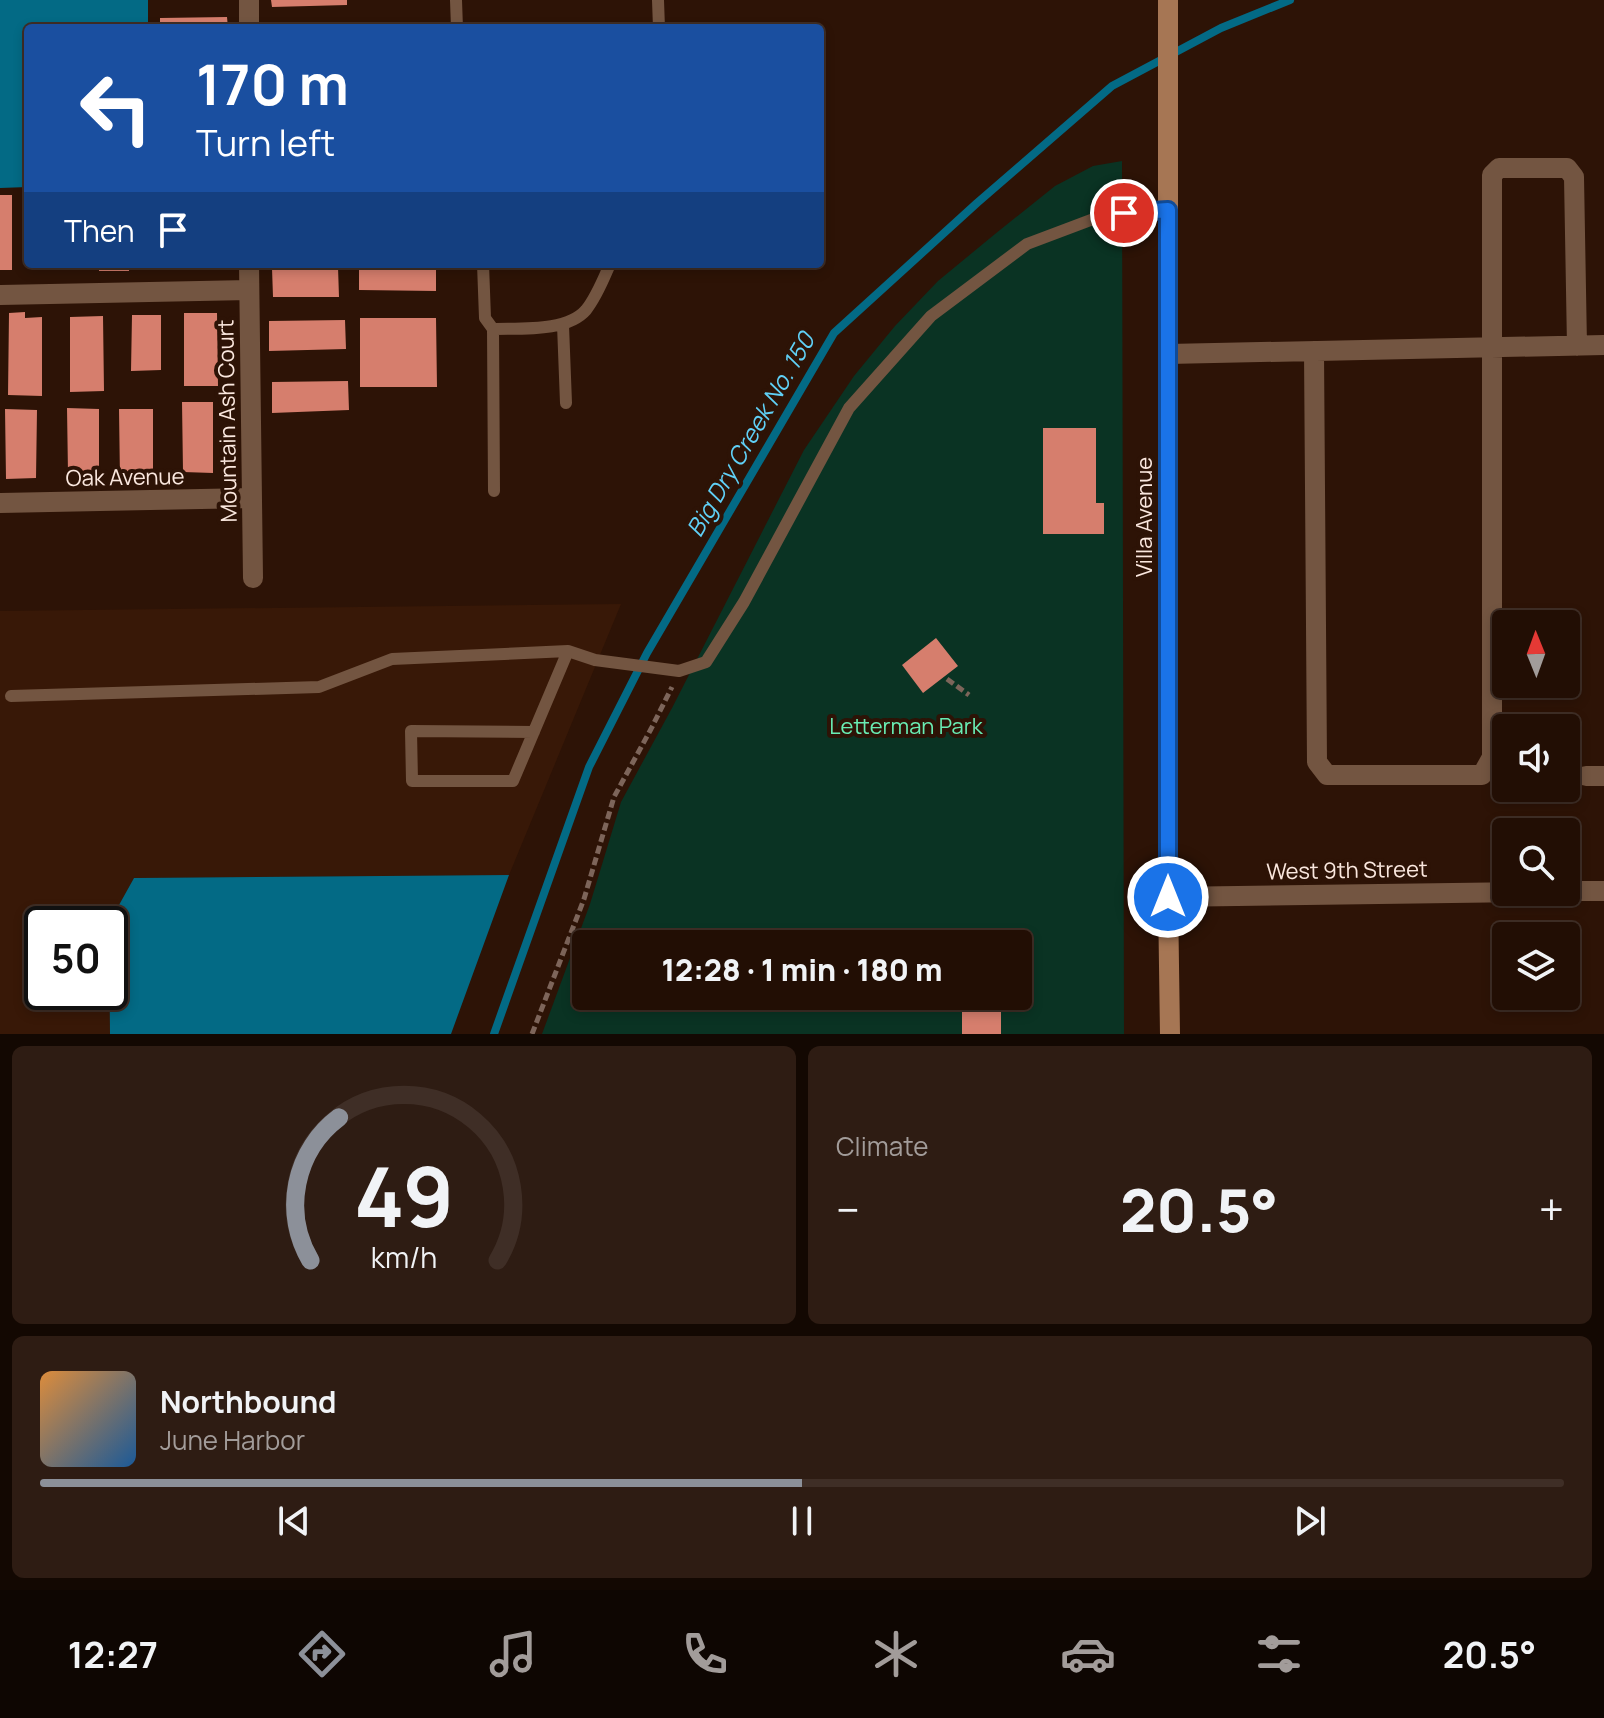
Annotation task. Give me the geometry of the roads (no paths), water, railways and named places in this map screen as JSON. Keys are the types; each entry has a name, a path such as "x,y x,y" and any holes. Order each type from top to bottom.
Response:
{"main road":[{"name":"Villa Avenue","path":"1168,0 1170,1034"}],"street":[{"path":"249,0 249,24"},
{"path":"1314,351 1317,762 1327,775 1482,775 1492,757 1492,175 1499,168 1567,168 1574,177 1577,346"},
{"name":"Mountain Ash Court","path":"249,268 253,578"},
{"path":"0,295 249,290"},
{"path":"1168,354 1604,345"},
{"name":"Oak Avenue","path":"0,503 251,498"},
{"path":"1580,891 1604,891"},
{"name":"West 9th Street","path":"1168,897 1492,892"}],"lane":[{"path":"456,0 457,24"},
{"path":"658,0 659,24"},
{"path":"11,696 319,687 392,659 568,651 595,660 679,671 706,662 744,602 849,408 931,316 1027,244 1104,215 1168,210"},
{"path":"483,268 485,318 493,329 494,491"},
{"path":"493,329 563,325 584,313 608,268"},
{"path":"563,325 566,403"},
{"path":"534,732 411,731 412,781 513,781 534,732 568,651"}],"water":[{"path":"0,0 148,0 148,24 24,24 24,187 0,188"},
{"path":"509,875 451,1034 110,1034 110,1010 128,1010 128,906 118,906 134,878"}],"waterway":[{"name":"Big Dry Creek No. 150","path":"494,1034 589,767 647,653 834,333 1112,86 1221,28 1290,0"}],"park label":[{"name":"Letterman Park","path":"906,726"}]}
